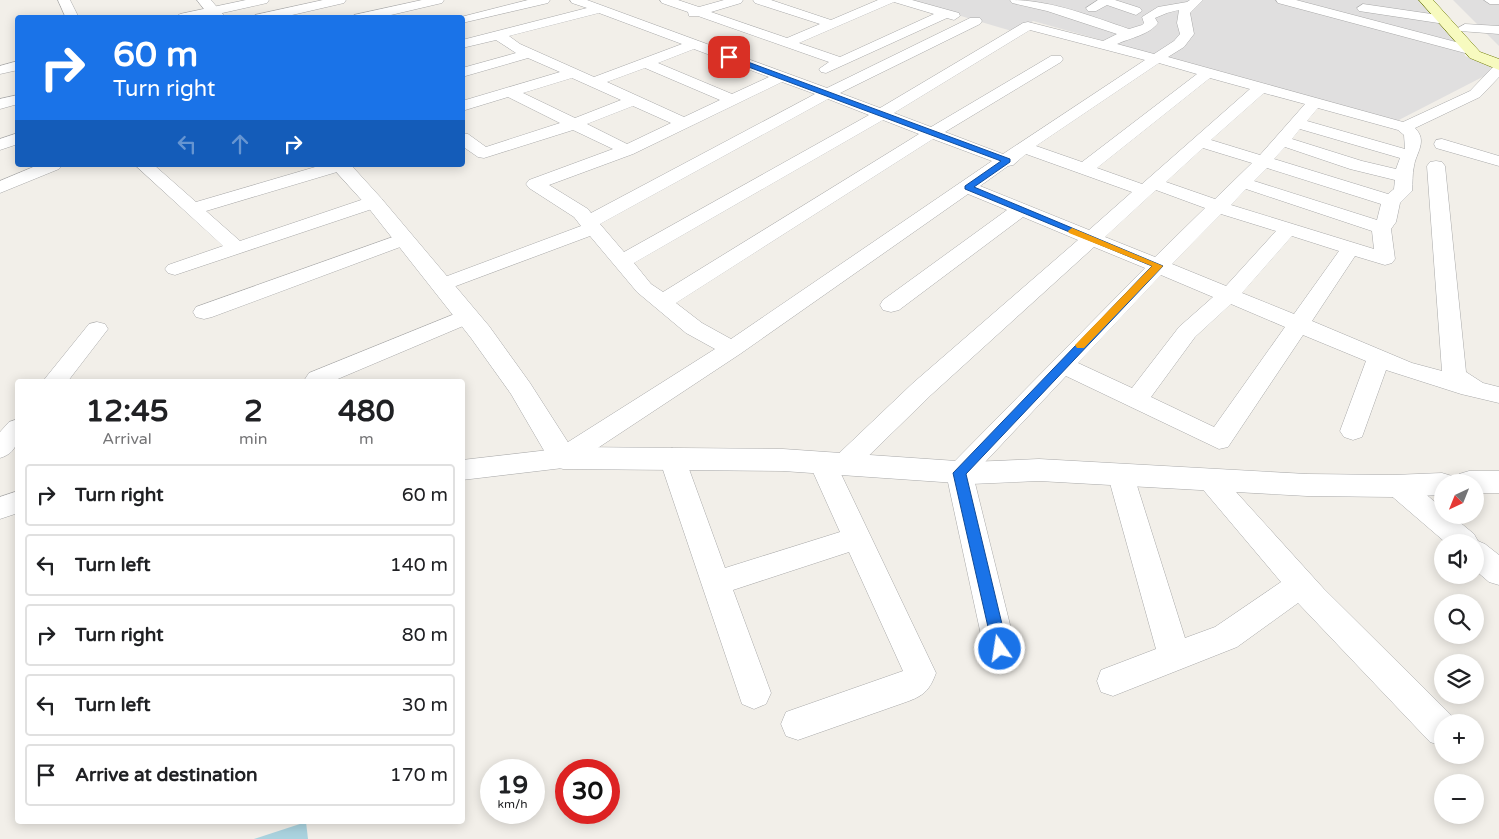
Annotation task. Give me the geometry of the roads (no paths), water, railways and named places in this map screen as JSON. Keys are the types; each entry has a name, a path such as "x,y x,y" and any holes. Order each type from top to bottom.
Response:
{"main road":[{"path":"1427,2 1475,55 1496,65"},
{"path":"1427,2 1465,28 1493,56 1496,65"}],"street":[{"path":"64,0 72,15"},
{"path":"191,15 212,9 264,0"},
{"path":"273,15 340,0"},
{"path":"388,15 433,0 446,12"},
{"path":"465,18 544,0"},
{"path":"576,0 1007,161"},
{"path":"666,0 841,62"},
{"path":"653,29 698,12 738,0"},
{"path":"759,0 832,24"},
{"path":"788,44 888,0"},
{"path":"441,285 590,225 827,94 975,22 899,0"},
{"path":"1016,0 1051,8 1129,32 1207,73 1404,127 1412,134 1413,149 1405,165 1404,191 1391,201 1386,222 1382,228 1385,259 1216,206 1084,169 1026,148"},
{"path":"1062,0 1118,16"},
{"path":"1151,0 1168,7"},
{"path":"1282,0 1470,50"},
{"path":"1311,0 1445,20"},
{"path":"1490,0 1499,0"},
{"path":"1092,8 1106,1 1136,11"},
{"path":"1105,45 1129,32 1147,28 1151,23 1148,17 1168,7 1192,3"},
{"path":"623,261 882,114 1028,26 1105,45 1177,46 1187,34 1184,12 1192,3"},
{"path":"465,43 600,9"},
{"path":"797,82 946,14"},
{"path":"465,26 482,39"},
{"path":"1465,28 1499,30"},
{"path":"498,35 515,47 685,123"},
{"path":"594,82 695,44"},
{"path":"563,458 732,350 1026,148 1083,106 1158,46"},
{"path":"465,72 530,53"},
{"path":"662,302 932,133 1056,59"},
{"path":"646,63 733,100"},
{"path":"1404,127 1475,94 1496,65"},
{"path":"0,70 15,66"},
{"path":"465,105 572,73"},
{"path":"1084,169 1207,73"},
{"path":"732,350 694,328 644,288 581,213 535,184 627,150 781,77"},
{"path":"832,464 922,389 1260,88"},
{"path":"509,92 627,150"},
{"path":"0,104 15,100"},
{"path":"465,140 484,153 574,124 634,100"},
{"path":"959,473 1216,206 1263,162 1314,103"},
{"path":"1297,123 1410,156"},
{"path":"0,145 15,139"},
{"path":"1282,141 1356,165 1405,177"},
{"path":"1200,142 1391,201"},
{"path":"1442,144 1492,159 1499,146"},
{"path":"1436,166 1454,374 1459,381 1470,388"},
{"path":"0,188 48,167"},
{"path":"149,167 236,248"},
{"path":"192,209 333,167"},
{"path":"342,167 374,202 467,316 521,390 563,458"},
{"path":"1241,182 1382,228"},
{"path":"968,187 1404,368 1499,395"},
{"path":"175,269 374,202"},
{"path":"891,306 1021,209"},
{"path":"1136,400 1187,332 1214,306 1229,295 1288,229"},
{"path":"204,312 404,239"},
{"path":"1062,365 1219,440 1300,324 1350,248"},
{"path":"317,379 467,316"},
{"path":"57,379 97,329"},
{"path":"1353,431 1379,357"},
{"path":"0,450 15,432"},
{"path":"465,470 563,458 672,458 832,464 959,473 1039,470 1307,485 1434,484"},
{"path":"672,458 754,693"},
{"path":"798,724 909,686 917,680 920,673 856,538 832,464"},
{"path":"959,473 1000,649"},
{"path":"1121,476 1175,658"},
{"path":"1209,479 1300,584 1434,722"},
{"path":"1484,482 1499,482"},
{"path":"1398,486 1455,534"},
{"path":"0,497 15,496"},
{"path":"0,508 15,502"},
{"path":"716,583 856,538"},
{"path":"1484,560 1499,573"},
{"path":"1113,681 1226,637 1300,584"}],"water":[{"path":"300,824 306,824 308,839 254,839"}]}
